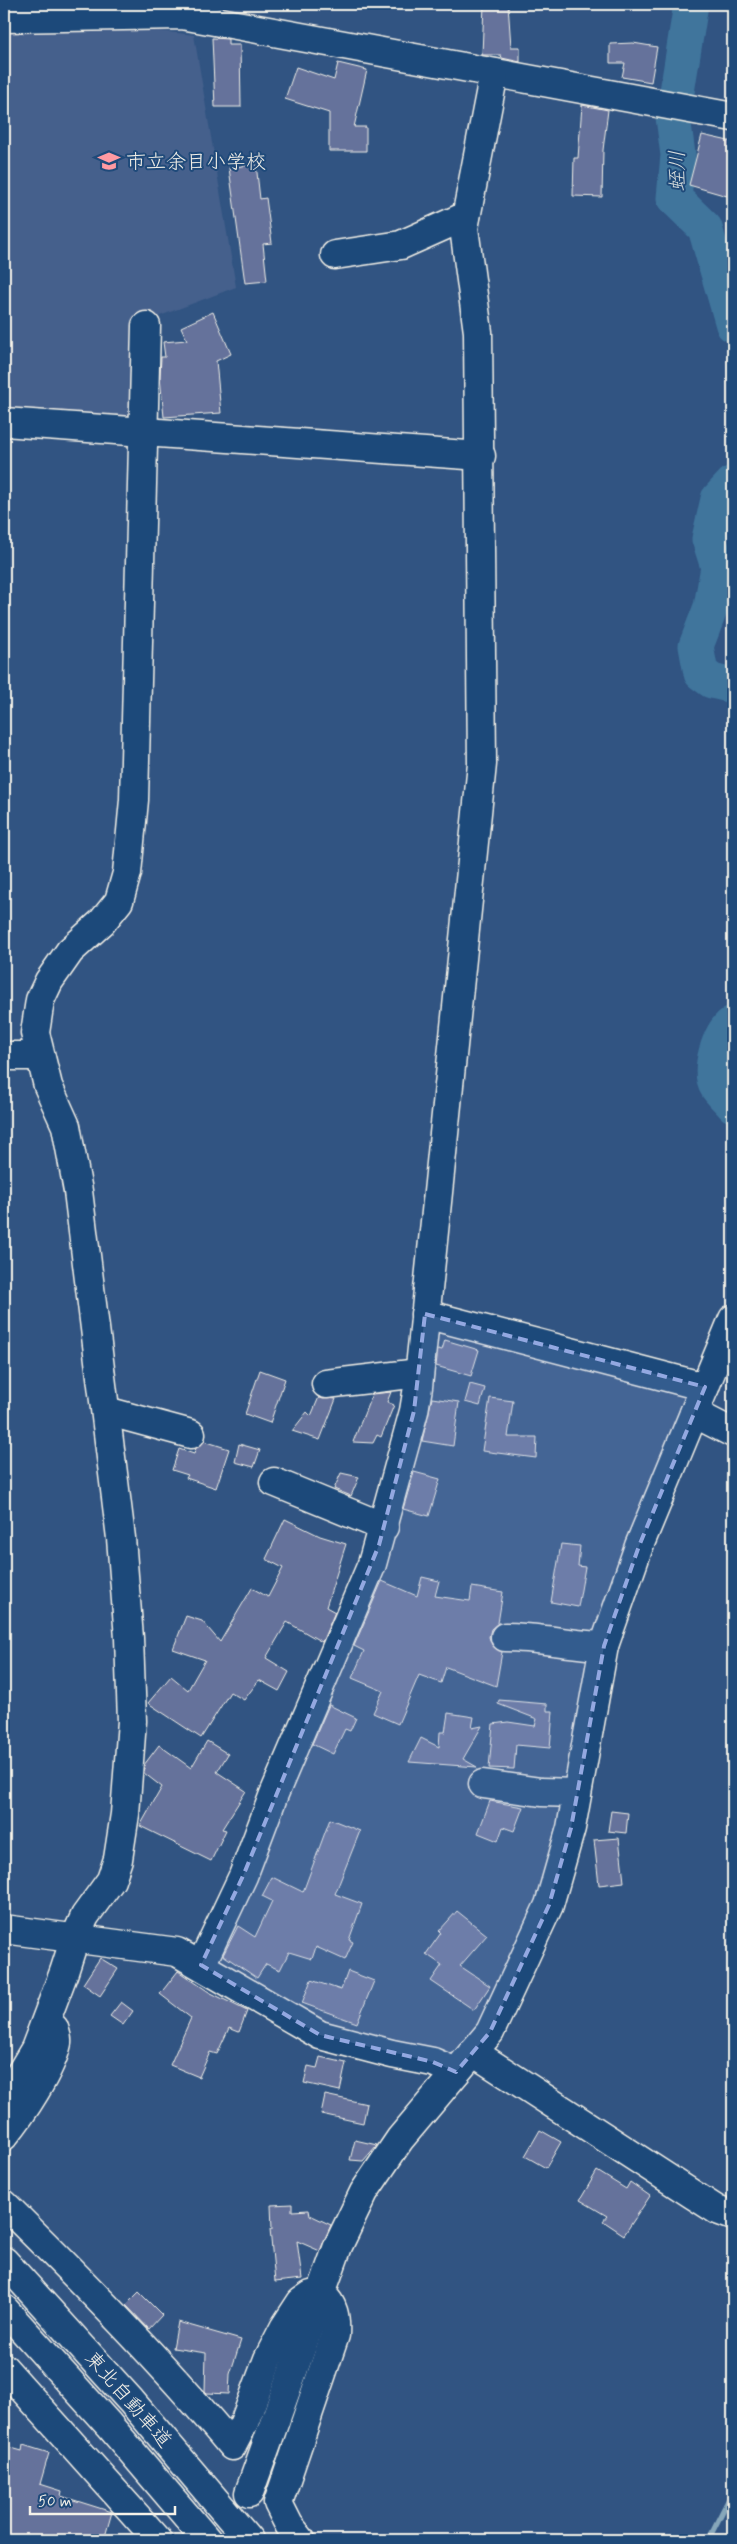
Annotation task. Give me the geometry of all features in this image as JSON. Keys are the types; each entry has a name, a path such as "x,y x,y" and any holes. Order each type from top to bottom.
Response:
{"main road":[{"path":"4,18 182,15 733,117"},
{"path":"201,1965 243,1876 274,1794 372,1564 384,1527 414,1411 482,764 481,456 478,332 464,228 494,72"},
{"path":"334,255 402,244 466,216"},
{"path":"4,2101 35,2049 75,1938 85,1916 111,1880 118,1859 125,1814 132,1721 129,1638 121,1538 78,1191 67,1129 48,1086 35,1033 40,1000 49,981 70,951 102,922 119,901 127,873 134,800 146,326"},
{"path":"4,422 481,456"},
{"path":"4,1056 40,1056"},
{"path":"425,1314 705,1387"},
{"path":"249,2493 338,2246 364,2192 400,2139 490,2032 549,1904 571,1828 604,1646 638,1546 733,1319"},
{"path":"326,1384 419,1373"},
{"path":"106,1411 191,1434"},
{"path":"694,1413 733,1434"},
{"path":"274,1482 384,1527"},
{"path":"505,1637 534,1637 582,1646 604,1646"},
{"path":"483,1784 541,1792 577,1792"},
{"path":"4,1929 177,1952 320,2035 392,2054 433,2062 464,2062 717,2210 733,2216"},
{"path":"4,2074 12,2061 25,2026 32,2022 45,2023 54,2027 58,2042 46,2070 14,2124 4,2136"},
{"path":"4,2204 70,2269 189,2395 232,2446 244,2423 268,2359 284,2328 301,2302 311,2295 321,2293"},
{"name":"東北自動車道","path":"4,2261 131,2400 249,2540"},
{"path":"301,2540 289,2525 278,2503 335,2335 336,2321 331,2302 321,2293"},
{"name":"東北自動車道","path":"4,2309 109,2425 207,2540"},
{"path":"4,2368 158,2540"}],"highlighted area":[{"path":"425,1314 705,1387 639,1546 604,1646 571,1828 549,1905 490,2032 456,2072 433,2062 320,2035 201,1965 243,1876 379,1545 414,1411"}],"shaded area":[{"name":"市立余目小学校","path":"4,30 151,30 194,35 236,287 136,325 131,417 4,415"}],"building":[{"path":"484,4 508,4 511,47 520,47 520,62 502,58 501,55 482,55"},
{"path":"212,38 228,39 228,45 240,45 241,107 215,107"},
{"path":"633,43 657,47 651,82 622,77 625,63 610,63 610,44"},
{"path":"338,63 367,70 354,127 366,127 366,151 329,151 329,113 285,99 296,67 334,80"},
{"path":"582,105 608,110 603,150 602,197 573,196 574,158 578,158"},
{"path":"702,135 733,142 733,194 728,192 727,196 689,185"},
{"path":"256,164 260,199 266,198 272,243 263,244 267,281 245,283 229,168"},
{"path":"213,312 231,354 216,361 221,413 164,417 160,377 161,357 165,357 163,342 187,340 181,327"},
{"path":"445,1340 479,1350 471,1376 436,1366 438,1349 442,1350"},
{"path":"260,1370 285,1379 270,1423 245,1414"},
{"path":"470,1384 485,1388 480,1406 465,1402"},
{"path":"391,1392 387,1402 394,1405 381,1437 377,1435 373,1443 353,1442 372,1394"},
{"path":"319,1397 336,1399 320,1440 292,1431 307,1412 311,1416"},
{"path":"432,1398 459,1402 453,1446 422,1441"},
{"path":"490,1398 513,1401 508,1437 537,1437 536,1458 482,1451"},
{"path":"204,1441 229,1449 216,1488 186,1478 188,1475 172,1470 179,1449 194,1454 196,1448"},
{"path":"239,1444 260,1450 254,1467 235,1462"},
{"path":"414,1472 440,1479 429,1516 403,1509"},
{"path":"341,1473 359,1477 351,1496 334,1489"},
{"path":"285,1519 320,1536 346,1544 326,1607 335,1612 322,1642 287,1622 266,1658 289,1672 279,1691 259,1680 244,1700 230,1692 201,1738 148,1703 171,1676 188,1690 205,1660 173,1649 186,1616 202,1621 220,1642 252,1588 268,1597 283,1568 266,1559"},
{"path":"561,1544 580,1546 578,1566 585,1567 578,1607 551,1602"},
{"path":"422,1577 439,1581 435,1596 470,1601 472,1587 503,1592 498,1623 491,1629 489,1637 492,1645 502,1652 496,1686 446,1667 441,1683 419,1675 398,1724 373,1713 383,1691 352,1678 364,1651 354,1646 382,1581 417,1596"},
{"path":"499,1700 547,1704 547,1711 553,1711 550,1748 516,1745 514,1769 489,1768 493,1724 508,1722 535,1726 537,1719 498,1704"},
{"path":"329,1705 356,1718 350,1731 345,1729 333,1754 312,1744"},
{"path":"448,1713 474,1717 472,1728 482,1726 463,1759 477,1767 409,1762 421,1738 439,1747 440,1732 445,1732"},
{"path":"207,1741 228,1754 217,1772 246,1791 222,1829 226,1830 211,1861 140,1826 162,1787 144,1773 144,1765 159,1745 191,1768"},
{"path":"490,1801 523,1807 514,1831 503,1827 498,1841 478,1833"},
{"path":"611,1811 628,1813 626,1833 608,1831"},
{"path":"330,1819 360,1831 335,1894 362,1904 349,1940 353,1942 345,1960 316,1947 312,1959 289,1952 280,1970 266,1964 257,1978 223,1955 238,1926 255,1937 272,1901 262,1896 272,1877 303,1892"},
{"path":"619,1838 624,1882 599,1885 594,1840"},
{"path":"457,1911 487,1935 460,1966 490,1986 474,2010 431,1981 442,1965 426,1954 441,1933 439,1931"},
{"path":"100,1958 118,1969 100,1996 83,1984"},
{"path":"178,1971 209,1992 247,2011 239,2032 229,2028 217,2054 210,2052 199,2077 170,2065 191,2018 160,1994"},
{"path":"348,1971 374,1981 357,2023 302,2003 311,1980 341,1990"},
{"path":"121,2002 133,2011 123,2025 110,2016"},
{"path":"320,2057 346,2063 340,2091 304,2083 308,2066 317,2068"},
{"path":"325,2095 367,2104 363,2123 321,2114"},
{"path":"540,2130 561,2142 546,2168 525,2156"},
{"path":"355,2140 377,2145 363,2161 350,2160"},
{"path":"597,2171 626,2189 630,2182 650,2196 624,2235 603,2221 607,2216 580,2200"},
{"path":"292,2204 292,2211 309,2210 310,2215 331,2225 320,2251 297,2241 302,2279 275,2282 270,2229 272,2229 271,2205"},
{"path":"139,2292 162,2315 149,2329 126,2305"},
{"path":"178,2322 241,2340 230,2374 229,2394 207,2393 205,2391 206,2353 173,2348"},
{"path":"23,2445 49,2453 40,2484 62,2491 61,2496 112,2512 104,2540 4,2540 4,2446 22,2451"}],"waterway":[{"name":"蛭川","path":"691,4 673,117 678,155 674,198 705,228 733,325"},
{"name":"蛭川","path":"733,483 718,499 709,539 718,567 711,607 696,646 701,673 712,681 733,686"},
{"name":"蛭川","path":"733,1023 719,1043 713,1072 717,1087 733,1105"},
{"path":"733,2441 730,2468 733,2478"},
{"path":"708,2540 733,2491"}],"place":[{"name":"市立余目小学校","path":"109,161"}]}
